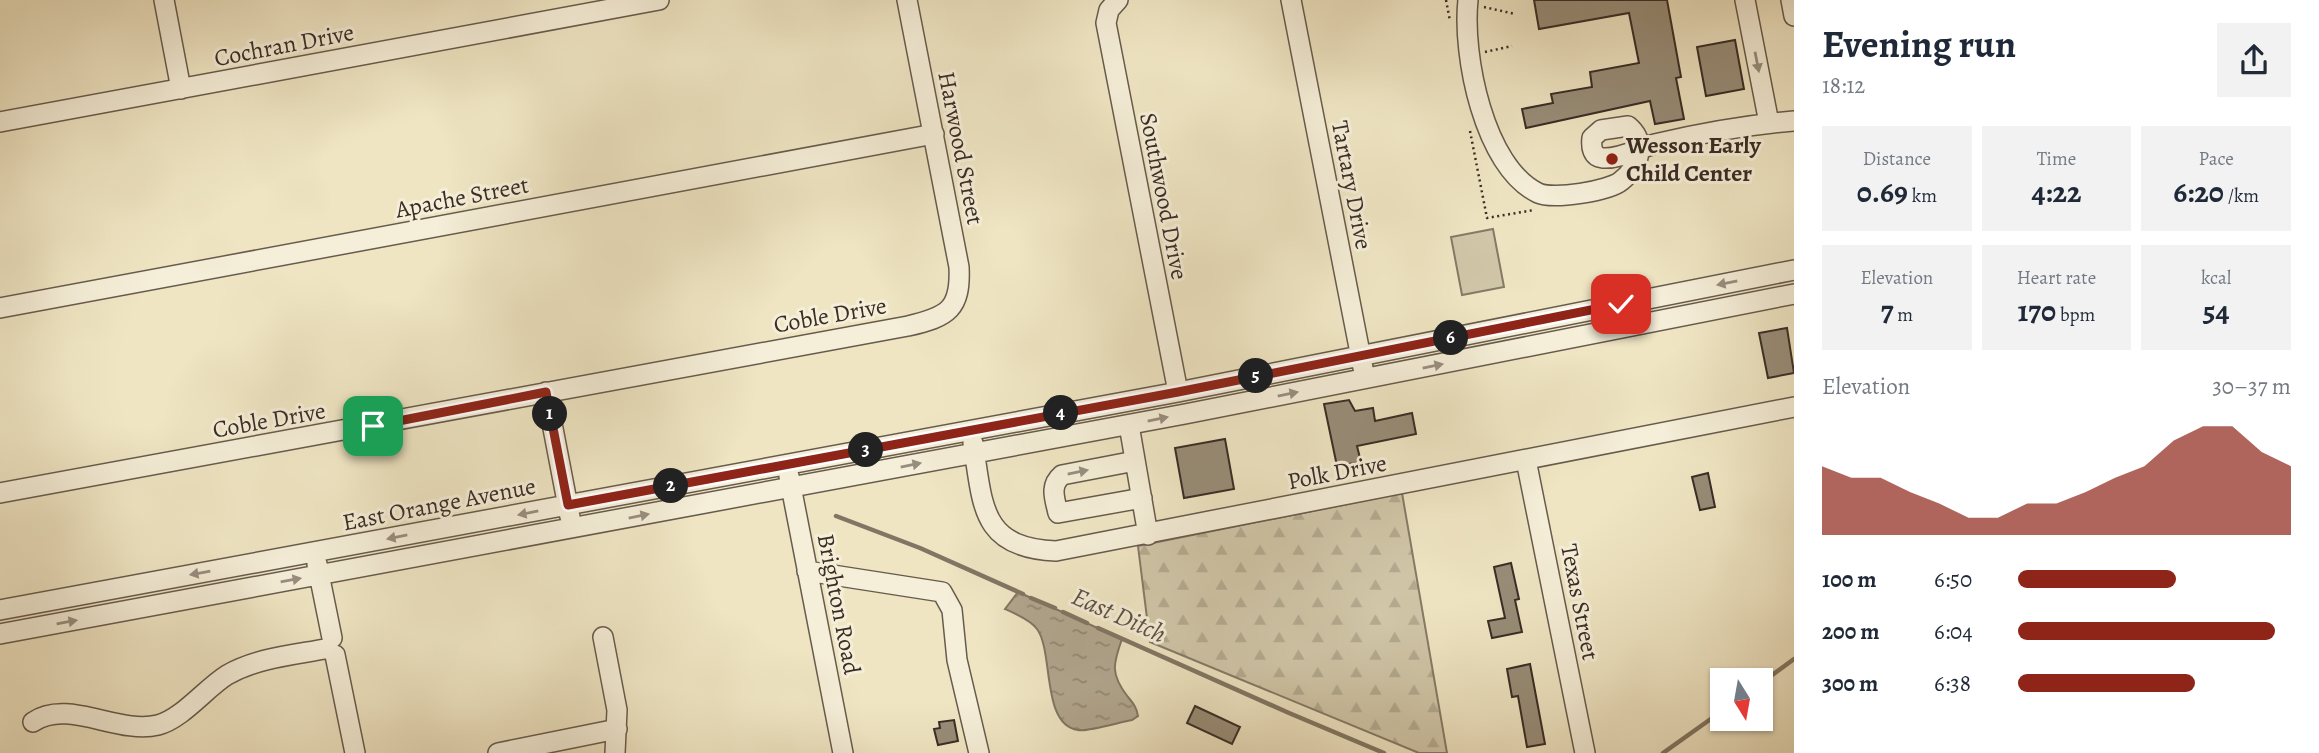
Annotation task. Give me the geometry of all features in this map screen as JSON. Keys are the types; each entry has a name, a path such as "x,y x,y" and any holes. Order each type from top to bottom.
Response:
{"street":[{"path":"164,0 181,89"},
{"name":"Cochran Drive","path":"0,122 659,0"},
{"name":"Harwood Street","path":"907,0 959,267 960,287 953,304"},
{"name":"Tartary Drive","path":"1291,0 1366,379"},
{"path":"1468,0 1466,36 1480,107 1496,150 1514,176 1540,194 1586,192 1620,182 1633,166 1641,148 1707,132 1794,121"},
{"path":"1745,0 1769,123"},
{"path":"1791,0 1794,16"},
{"name":"Southwood Drive","path":"1114,5 1106,23 1108,40 1178,392"},
{"name":"Apache Street","path":"0,308 934,134"},
{"name":"East Orange Avenue","path":"0,610 1178,392 1794,270"},
{"name":"East Orange Avenue","path":"0,634 1129,425 1794,294"},
{"name":"Coble Drive","path":"0,494 924,322 944,313 953,304"},
{"path":"546,392 572,528"},
{"name":"Polk Drive","path":"970,430 987,514 994,527 1016,545 1031,550 1056,551 1794,407"},
{"path":"1129,425 1148,535"},
{"name":"Texas Street","path":"1526,460 1585,753"},
{"path":"1135,461 1062,475 1053,488 1058,513 1142,498"},
{"name":"Brighton Road","path":"788,465 843,753"},
{"path":"315,552 331,647 355,753"},
{"path":"807,571 942,592 952,610 957,660 979,753"},
{"path":"603,637 617,710 615,753"},
{"path":"33,722 42,715 61,713 128,727 159,725 172,719 209,688 242,668 331,647"},
{"path":"498,753 617,729"}],"green space":[{"path":"1493,229 1504,287 1462,295 1451,237"},
{"path":"1402,493 1447,753 1419,753 1150,642 1138,546"}],"water":[{"path":"1018,592 1122,639 1115,662 1116,675 1138,716 1132,720 1089,730 1078,730 1066,725 1053,702 1042,640 1037,629 1027,620 1005,609"}],"building":[{"path":"1534,0 1667,0 1681,77 1676,78 1684,119 1655,124 1650,101 1526,128 1522,109 1553,103 1551,94 1592,87 1590,72 1639,63 1629,13 1539,29"},
{"path":"1735,40 1744,89 1706,96 1697,47"},
{"path":"1787,328 1794,373 1768,378 1759,333"},
{"path":"1349,400 1355,411 1373,408 1375,421 1412,413 1416,434 1357,446 1361,462 1337,466 1324,404"},
{"path":"1225,439 1234,489 1184,498 1175,448"},
{"path":"1708,473 1715,507 1700,510 1692,477"},
{"path":"1511,563 1519,599 1515,600 1522,632 1492,638 1488,621 1505,618 1494,567"},
{"path":"1530,664 1545,744 1527,747 1518,696 1512,697 1507,669"},
{"path":"1195,706 1240,727 1232,744 1187,723"},
{"path":"954,720 958,741 938,745 934,729 940,728 939,722"}],"waterway":[{"name":"East Ditch","path":"836,516 920,548 1023,594"},
{"name":"East Ditch","path":"1031,598 1055,608"},
{"name":"East Ditch","path":"1063,612 1087,623"},
{"name":"East Ditch","path":"1098,628 1384,753"},
{"name":"East Ditch","path":"1773,674 1794,659"},
{"name":"East Ditch","path":"1663,753 1710,720"}],"place":[{"name":"Wesson Early Child Center","path":"1612,159"}],"route":[{"path":"373,426 546,392 568,505 1178,392 1621,304"}]}
